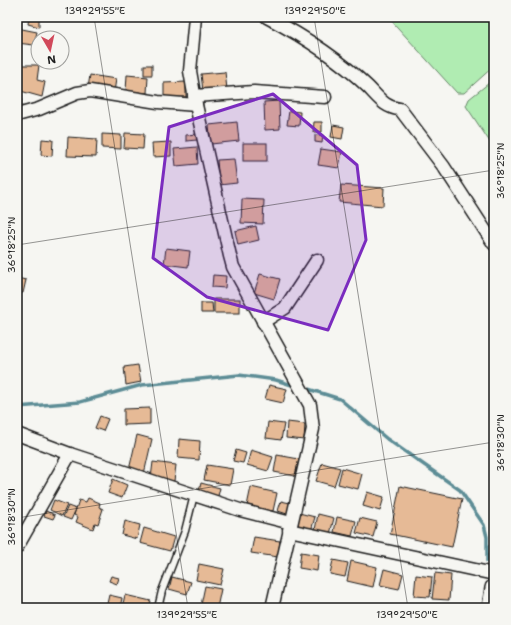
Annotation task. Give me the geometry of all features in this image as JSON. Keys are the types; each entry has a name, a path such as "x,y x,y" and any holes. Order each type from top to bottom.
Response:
{"street":[{"path":"195,17 190,71 195,100 233,267 296,378 310,405 312,417 313,429 272,608"},
{"path":"266,17 291,30 336,61 359,78 390,108 400,109 444,167 494,244"},
{"path":"17,115 39,109 77,93 90,91 158,102 195,100 254,92 325,97"},
{"path":"263,322 285,308 318,260"},
{"path":"17,434 70,454 290,526 494,574"},
{"path":"17,547 70,454"},
{"path":"491,608 494,588"}],"lane":[{"path":"158,608 162,591 185,531 194,495"}],"highlighted area":[{"path":"273,94 357,165 366,240 328,330 207,297 153,258 169,127"}],"green space":[{"path":"388,17 494,17 494,66 464,93 457,93"},
{"path":"494,79 494,148 466,106 469,99"}],"building":[{"path":"29,17 39,17 39,27 28,24"},
{"path":"17,28 30,31 30,45 17,43"},
{"path":"19,65 30,65 30,70 38,70 37,80 45,82 42,97 17,90"},
{"path":"144,65 152,65 152,75 144,75"},
{"path":"225,72 227,89 203,91 201,74"},
{"path":"90,75 116,79 114,92 88,88"},
{"path":"127,75 148,77 147,93 126,91"},
{"path":"186,82 186,97 164,98 164,83"},
{"path":"17,94 22,95 21,110 17,110"},
{"path":"279,101 280,129 265,130 264,102"},
{"path":"289,111 300,112 299,126 287,125"},
{"path":"237,122 239,141 211,144 209,125"},
{"path":"314,122 322,122 322,132 313,132"},
{"path":"333,125 344,127 342,139 331,137"},
{"path":"125,133 144,134 143,149 124,148"},
{"path":"102,134 121,135 121,149 102,148"},
{"path":"197,134 197,140 186,141 186,135"},
{"path":"315,135 323,135 322,143 315,142"},
{"path":"68,137 97,139 96,157 67,156"},
{"path":"42,139 53,140 52,156 41,155"},
{"path":"171,142 171,156 153,157 152,143"},
{"path":"243,143 267,143 267,161 243,161"},
{"path":"197,147 198,164 176,166 174,149"},
{"path":"321,149 342,152 339,168 318,165"},
{"path":"234,159 237,183 219,185 217,160"},
{"path":"341,185 384,188 383,206 339,202"},
{"path":"242,199 264,200 263,224 241,223"},
{"path":"256,226 259,240 238,245 235,231"},
{"path":"166,248 190,251 188,267 164,264"},
{"path":"260,274 280,279 274,299 254,293"},
{"path":"213,275 226,276 225,288 212,287"},
{"path":"17,278 26,280 23,293 17,292"},
{"path":"214,299 240,299 240,313 214,313"},
{"path":"201,303 212,303 213,313 201,313"},
{"path":"138,365 141,382 126,385 124,367"},
{"path":"269,385 287,389 283,403 265,399"},
{"path":"150,408 150,424 124,425 124,409"},
{"path":"100,416 108,419 103,431 95,428"},
{"path":"268,422 284,424 281,440 266,438"},
{"path":"287,422 305,424 304,440 286,438"},
{"path":"137,435 152,439 144,474 129,470"},
{"path":"179,439 200,441 199,460 178,458"},
{"path":"236,450 246,453 243,463 233,461"},
{"path":"251,450 273,457 268,471 247,465"},
{"path":"277,455 299,459 295,476 274,472"},
{"path":"153,462 176,465 174,481 151,478"},
{"path":"322,463 340,468 334,486 316,481"},
{"path":"207,465 233,469 230,485 204,480"},
{"path":"342,468 362,474 358,489 338,484"},
{"path":"113,479 127,485 122,498 108,493"},
{"path":"201,483 220,488 217,500 198,495"},
{"path":"400,486 462,499 452,547 390,534"},
{"path":"251,487 277,493 273,511 247,506"},
{"path":"367,492 384,497 380,511 363,506"},
{"path":"88,498 100,503 99,507 103,509 98,524 95,523 93,529 76,522 78,517 74,515 79,500 86,502"},
{"path":"54,500 67,505 62,516 50,510"},
{"path":"281,501 290,503 287,514 278,511"},
{"path":"68,506 76,509 71,520 63,517"},
{"path":"46,511 55,515 53,519 44,516"},
{"path":"299,513 315,517 311,531 296,528"},
{"path":"318,514 334,518 330,534 315,530"},
{"path":"337,517 356,521 352,536 334,532"},
{"path":"360,518 377,522 373,537 356,533"},
{"path":"125,521 140,525 137,539 122,535"},
{"path":"144,528 174,537 170,551 140,543"},
{"path":"254,537 280,541 278,557 251,553"},
{"path":"301,552 319,555 317,571 299,568"},
{"path":"333,560 348,563 345,577 330,574"},
{"path":"351,561 377,567 373,587 347,581"},
{"path":"199,564 224,569 220,585 196,580"},
{"path":"384,569 403,574 399,589 380,585"},
{"path":"435,573 451,575 449,600 432,599"},
{"path":"416,575 432,577 430,597 414,596"},
{"path":"111,576 119,578 117,584 109,581"},
{"path":"172,577 191,582 187,594 169,589"},
{"path":"205,586 221,589 217,608 201,605"},
{"path":"109,595 122,598 120,608 106,608"},
{"path":"125,595 151,601 149,608 122,608"}],"waterway":[{"path":"17,407 80,402 142,385 239,375 276,380 295,386"},
{"path":"305,388 340,399 387,439 460,490 484,525 487,537 487,561"}]}
